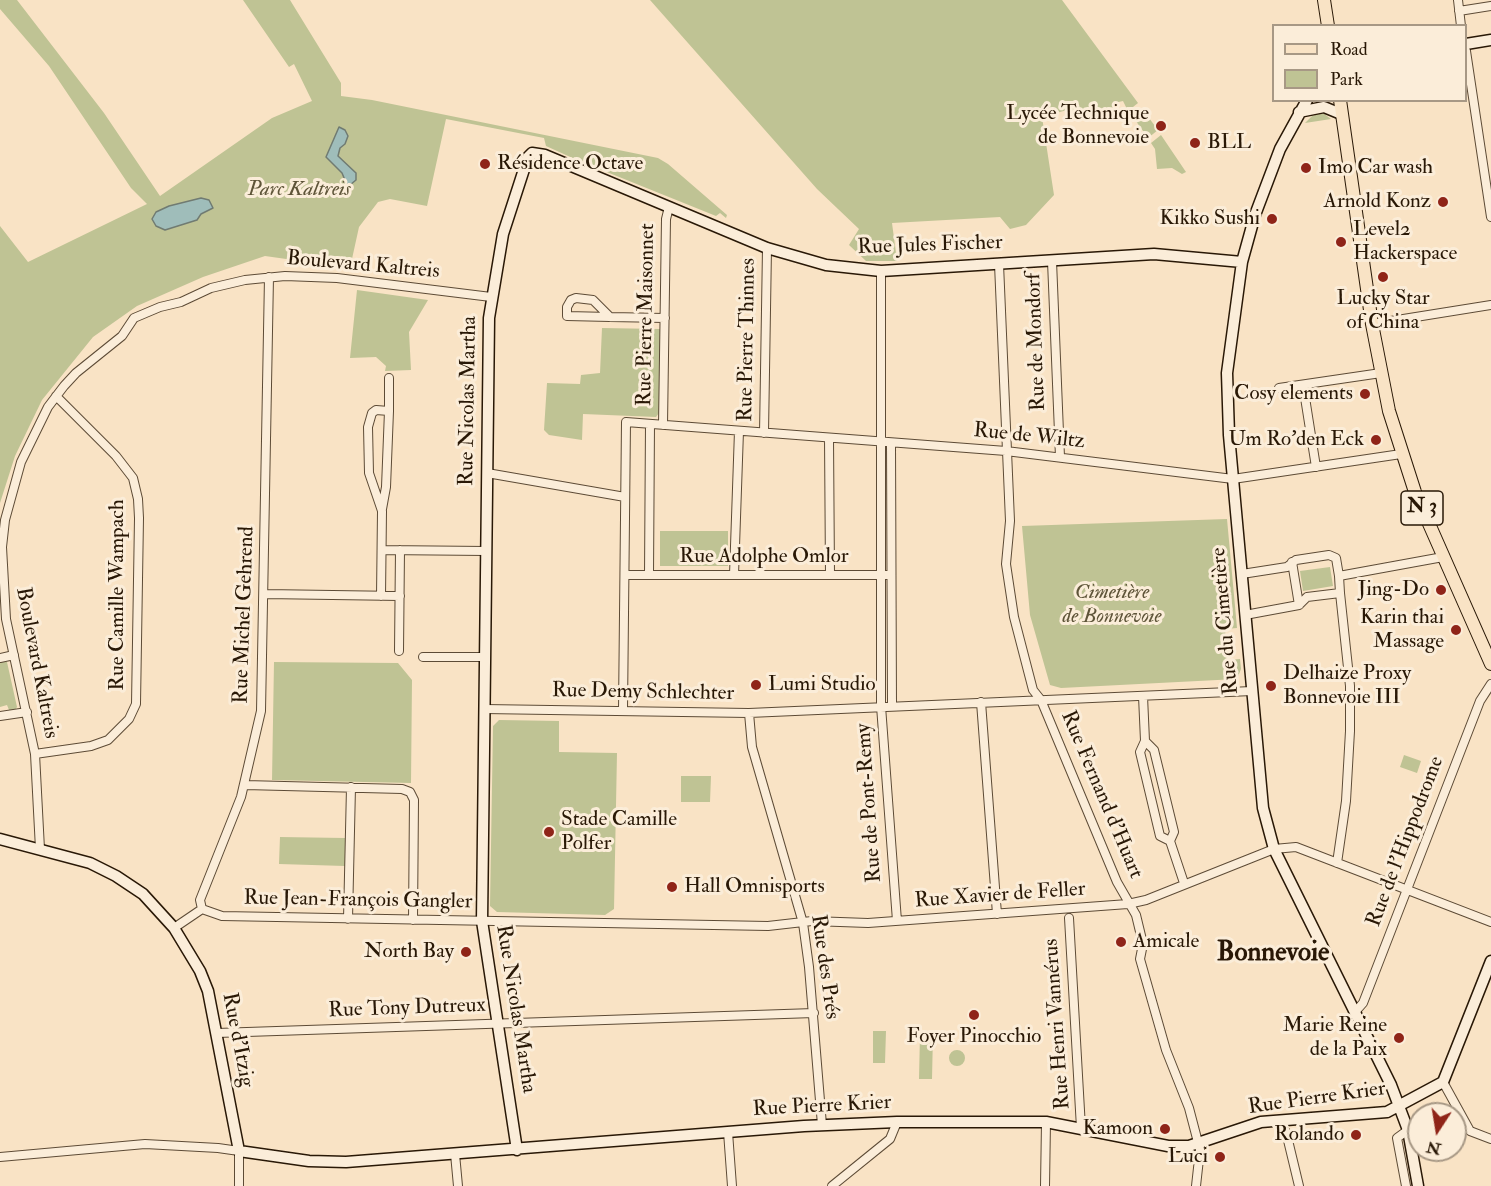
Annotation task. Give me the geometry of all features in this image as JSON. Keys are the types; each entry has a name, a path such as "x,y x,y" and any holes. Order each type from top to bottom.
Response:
{"main road":[{"path":"1324,0 1328,24"},
{"name":"N 3","path":"1340,102 1372,324 1381,373 1401,454 1491,664"}],"street":[{"path":"1458,0 1461,24"},
{"path":"1459,11 1491,6"},
{"path":"1467,44 1491,40"},
{"path":"1467,58 1491,217"},
{"name":"Rue du Cimetière","path":"1306,102 1285,137 1265,186 1242,261 1227,373 1233,479 1263,808 1274,849 1355,1012 1400,1107 1407,1127"},
{"path":"1299,112 1324,107 1341,114"},
{"name":"Rue Jules Fischer","path":"532,153 545,155 768,248 826,265 881,271 1154,254 1242,261"},
{"name":"Rue Nicolas Martha","path":"517,1150 482,921 487,473 491,297 507,218 524,165 532,153"},
{"name":"Rue Pierre Maisonnet","path":"663,425 666,219 669,207"},
{"name":"Rue Pierre Thinnes","path":"764,433 768,248"},
{"name":"Rue de Mondorf","path":"1052,261 1060,458"},
{"name":"Rue Fernand d'Huart","path":"999,264 1010,521 1006,564 1024,664 1033,690 1041,700 1128,904 1136,915 1143,944 1140,958 1166,1050 1189,1108 1198,1144 1200,1158 1196,1186"},
{"name":"Rue de Pont-Remy","path":"881,271 892,706"},
{"name":"Boulevard Kaltreis","path":"40,849 35,754 6,618 1,563 5,520 11,492 30,442 56,396 76,373 122,336 134,318 160,307 181,302 211,288 269,277 338,278 491,297"},
{"name":"Rue Michel Gehrend","path":"202,909 200,900 245,785 261,711 265,594 269,277"},
{"path":"610,317 593,300 576,298 567,307 567,316 610,317 665,318"},
{"path":"1372,324 1491,304"},
{"path":"1279,388 1381,373"},
{"path":"381,596 382,511 386,487 389,378"},
{"path":"1303,385 1316,467"},
{"name":"Rue Camille Wampach","path":"35,754 91,746 108,740 129,719 136,704 139,518 138,499 133,478 116,456 56,396"},
{"path":"382,511 369,473 368,427 372,413 376,410 389,411"},
{"name":"Rue de Wiltz","path":"626,497 626,422 1006,452 1233,479 1401,454"},
{"path":"649,575 650,424"},
{"path":"734,575 740,431"},
{"path":"829,438 830,575"},
{"name":"Rue de Pont-Remy","path":"887,442 879,453 881,706 897,921"},
{"path":"487,473 626,497 623,710"},
{"path":"381,549 486,551"},
{"path":"399,651 400,550"},
{"path":"1242,574 1287,567 1292,562 1332,555 1337,561 1350,686 1346,801 1337,863"},
{"path":"1339,576 1443,556"},
{"path":"1292,562 1299,605"},
{"name":"Rue Adolphe Omlor","path":"625,575 879,575"},
{"path":"879,575 890,575"},
{"path":"1245,615 1299,605 1307,597 1340,593"},
{"path":"265,594 399,596"},
{"path":"0,658 14,655"},
{"path":"423,657 485,657"},
{"name":"Rue de l'Hippodrome","path":"1355,1012 1363,1003 1480,701 1491,684"},
{"name":"Rue Demy Schlechter","path":"484,709 748,712 1252,691"},
{"path":"1143,696 1145,741 1140,752 1160,836 1170,841"},
{"path":"981,702 998,915"},
{"path":"0,716 27,712"},
{"name":"Rue des Prés","path":"748,712 753,747 803,923 814,1013 822,1125"},
{"path":"1145,741 1154,750 1174,832 1170,841 1184,883"},
{"path":"245,785 402,789 410,792 414,800 413,920"},
{"path":"348,919 351,788"},
{"name":"Rue d'Itzig","path":"0,838 81,860 116,876 143,894 174,928 200,971 208,991 239,1151"},
{"path":"1274,849 1296,847 1491,922"},
{"name":"Rue Xavier de Feller","path":"803,923 812,921 897,921 1128,904 1146,900 1274,849"},
{"path":"174,928 202,909"},
{"name":"Rue Jean-François Gangler","path":"202,909 222,916 348,919 768,926 803,923"},
{"name":"Rue Henri Vannérus","path":"1069,918 1081,1128"},
{"path":"1491,961 1443,1082 1470,1131 1491,1139"},
{"name":"Rue Tony Dutreux","path":"217,1033 814,1013"},
{"name":"Rue Pierre Krier","path":"239,1151 309,1161 346,1162 822,1125 897,1122 1046,1122 1181,1147 1198,1144 1261,1122 1380,1113 1400,1107 1443,1082"},
{"path":"832,1186 890,1139 897,1122"},
{"path":"1045,1186 1046,1122"},
{"path":"1406,1186 1397,1138 1407,1131"},
{"path":"728,1132 732,1186"},
{"path":"1286,1132 1299,1186"},
{"path":"0,1157 145,1144 239,1151 239,1186"},
{"path":"455,1154 458,1186"},
{"name":"Rue du Cimetière","path":"1414,1162 1418,1186"}],"green space":[{"name":"Parc Kaltreis","path":"0,0 17,0 104,113 160,196 272,118 312,101 294,64 289,67 243,0 290,0 341,83 341,96 372,100 658,158 727,215 726,218 720,213 716,216 577,160 546,146 544,138 446,119 427,206 390,199 378,202 359,227 350,268 265,256 203,277 137,306 93,337 42,400 15,456 0,503 0,226 28,262 147,204 131,188 49,66 0,9"},
{"path":"650,0 1062,0 1138,103 1128,111 1123,101 1114,103 1114,107 1072,114 1067,110 1042,117 1054,195 1026,225 1010,229 1000,217 892,223 897,261 866,261 849,245 859,229 817,189"},
{"path":"1143,110 1158,130 1148,138 1133,117"},
{"path":"1323,113 1331,119 1305,123 1312,116"},
{"path":"1161,135 1186,172 1182,174 1172,168 1157,169 1155,149 1151,143"},
{"path":"357,290 428,300 409,332 411,370 385,371 386,366 376,357 350,358"},
{"path":"602,328 660,329 659,413 656,417 583,414 582,440 549,435 544,430 547,383 580,384 581,375 600,373"},
{"name":"Cimetière de Bonnevoie","path":"1227,519 1237,628 1225,629 1228,660 1240,659 1241,669 1237,679 1061,688 1050,685 1030,615 1022,526"},
{"path":"660,531 728,531 728,566 660,566"},
{"path":"1330,567 1333,586 1303,591 1300,571"},
{"path":"0,661 7,662 17,707 15,710 9,710 7,705 0,707"},
{"path":"274,662 398,663 412,680 411,783 272,780"},
{"name":"Stade Camille Polfer","path":"499,720 559,721 559,752 617,753 614,909 605,915 497,912 490,906 493,726"},
{"path":"1404,755 1421,761 1417,773 1400,767"},
{"path":"681,776 711,776 710,802 681,802"},
{"path":"280,837 345,838 345,866 279,864"},
{"path":"873,1031 886,1031 885,1063 873,1063"},
{"path":"920,1034 933,1034 932,1079 919,1079"},
{"path":"957,1050 963,1052 965,1058 963,1064 957,1066 951,1064 949,1058 951,1052"}],"water":[{"path":"339,127 345,130 348,136 338,156 356,173 356,180 350,185 347,185 342,173 326,157"},
{"path":"201,198 209,200 213,208 201,214 197,220 165,230 156,226 152,219 156,212 169,206"}],"place":[{"name":"Lycée Technique de Bonnevoie","path":"1161,126"},
{"name":"BLL","path":"1195,143"},
{"name":"Résidence Octave","path":"485,164"},
{"name":"Imo Car wash","path":"1306,168"},
{"name":"Arnold Konz","path":"1443,202"},
{"name":"Kikko Sushi","path":"1272,219"},
{"name":"Level2 Hackerspace","path":"1341,242"},
{"name":"Lucky Star of China","path":"1383,277"},
{"name":"Cosy elements","path":"1365,394"},
{"name":"Um Ro'den Eck","path":"1376,440"},
{"name":"Jing-Do","path":"1441,590"},
{"name":"Karin thai Massage","path":"1456,630"},
{"name":"Lumi Studio","path":"756,685"},
{"name":"Delhaize Proxy Bonnevoie III","path":"1271,686"},
{"name":"Stade Camille Polfer","path":"549,832"},
{"name":"Hall Omnisports","path":"672,887"},
{"name":"Amicale","path":"1121,942"},
{"name":"North Bay","path":"466,952"},
{"name":"Foyer Pinocchio","path":"974,1015"},
{"name":"Marie Reine de la Paix","path":"1399,1038"},
{"name":"Kamoon","path":"1165,1129"},
{"name":"Rolando","path":"1356,1135"},
{"name":"Luci","path":"1220,1157"}],"district":[{"name":"Bonnevoie","path":"1273,954"}]}
